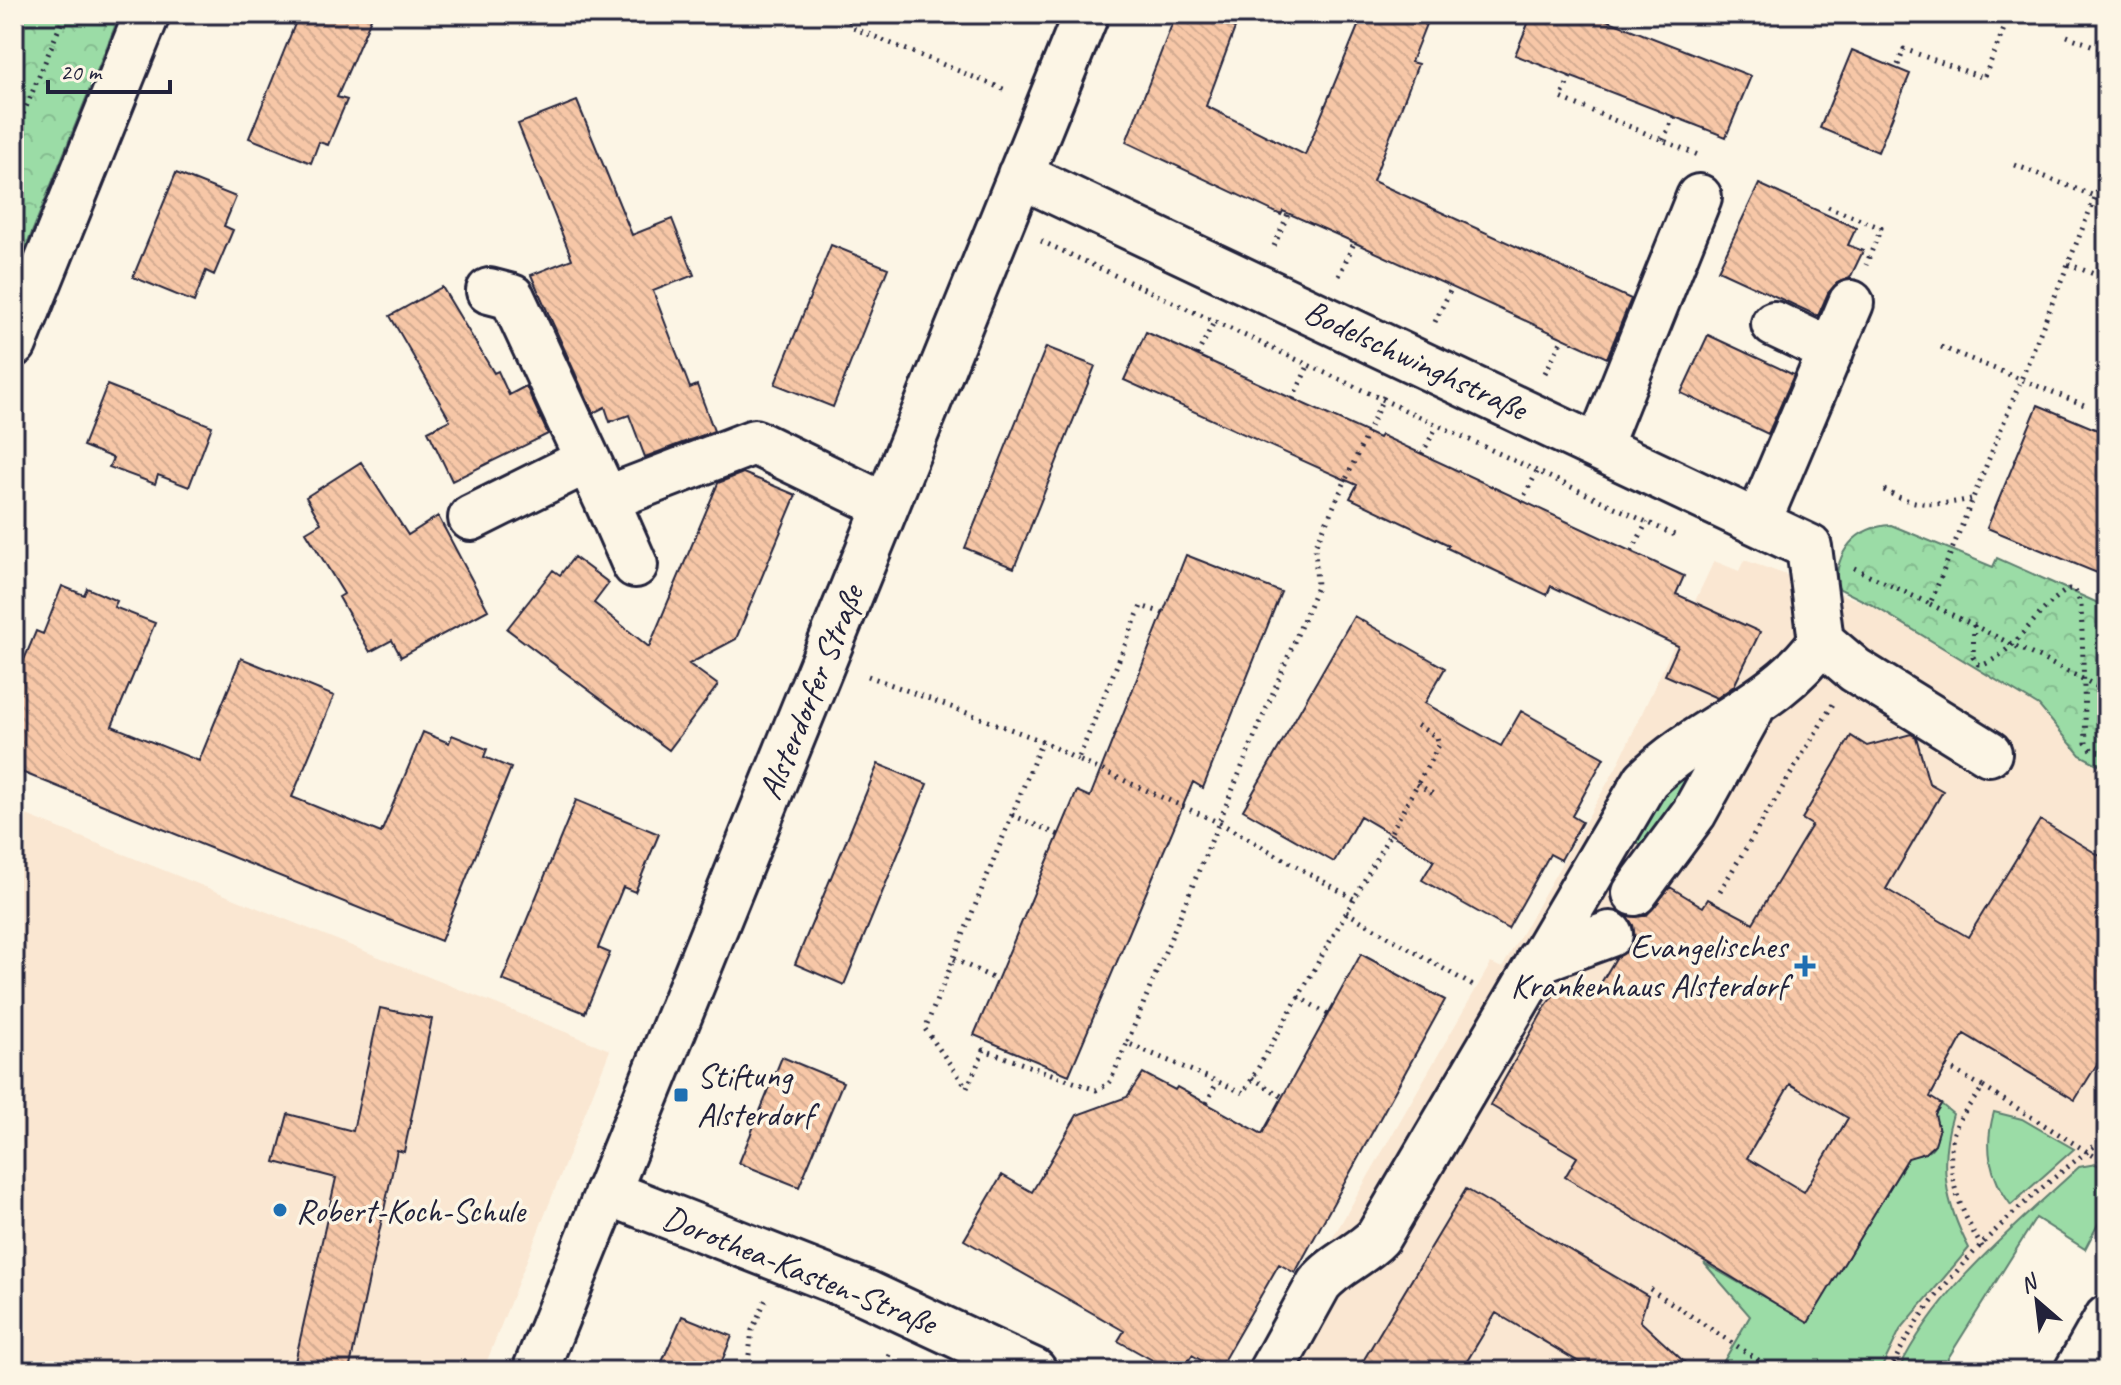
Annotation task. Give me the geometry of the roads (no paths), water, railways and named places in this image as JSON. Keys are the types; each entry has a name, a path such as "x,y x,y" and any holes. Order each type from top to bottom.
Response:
{"street":[{"path":"14,344 147,14"},
{"name":"Alsterdorfer Straße","path":"535,1371 1086,14"},
{"name":"Bodelschwinghstraße","path":"1020,175 1759,520 1809,547 1813,653"},
{"path":"1599,446 1699,197"},
{"path":"489,291 512,297 635,565"},
{"path":"1759,520 1851,303"},
{"path":"1774,324 1831,351"},
{"path":"606,499 754,442 886,506"},
{"path":"471,518 588,460"},
{"path":"1271,1371 1319,1284 1328,1273 1365,1251 1378,1237 1646,780 1667,759 1753,706 1813,653 1855,670 1989,753"},
{"path":"1635,893 1694,813 1753,706"},
{"path":"1539,960 1610,934"},
{"name":"Dorothea-Kasten-Straße","path":"607,1192 907,1311 1034,1371"},
{"path":"2077,1371 2107,1318"}],"place":[{"name":"Evangelisches Krankenhaus Alsterdorf","path":"1805,966"},
{"name":"Stiftung Alsterdorf","path":"681,1095"},
{"name":"Robert-Koch-Schule","path":"280,1210"}]}
